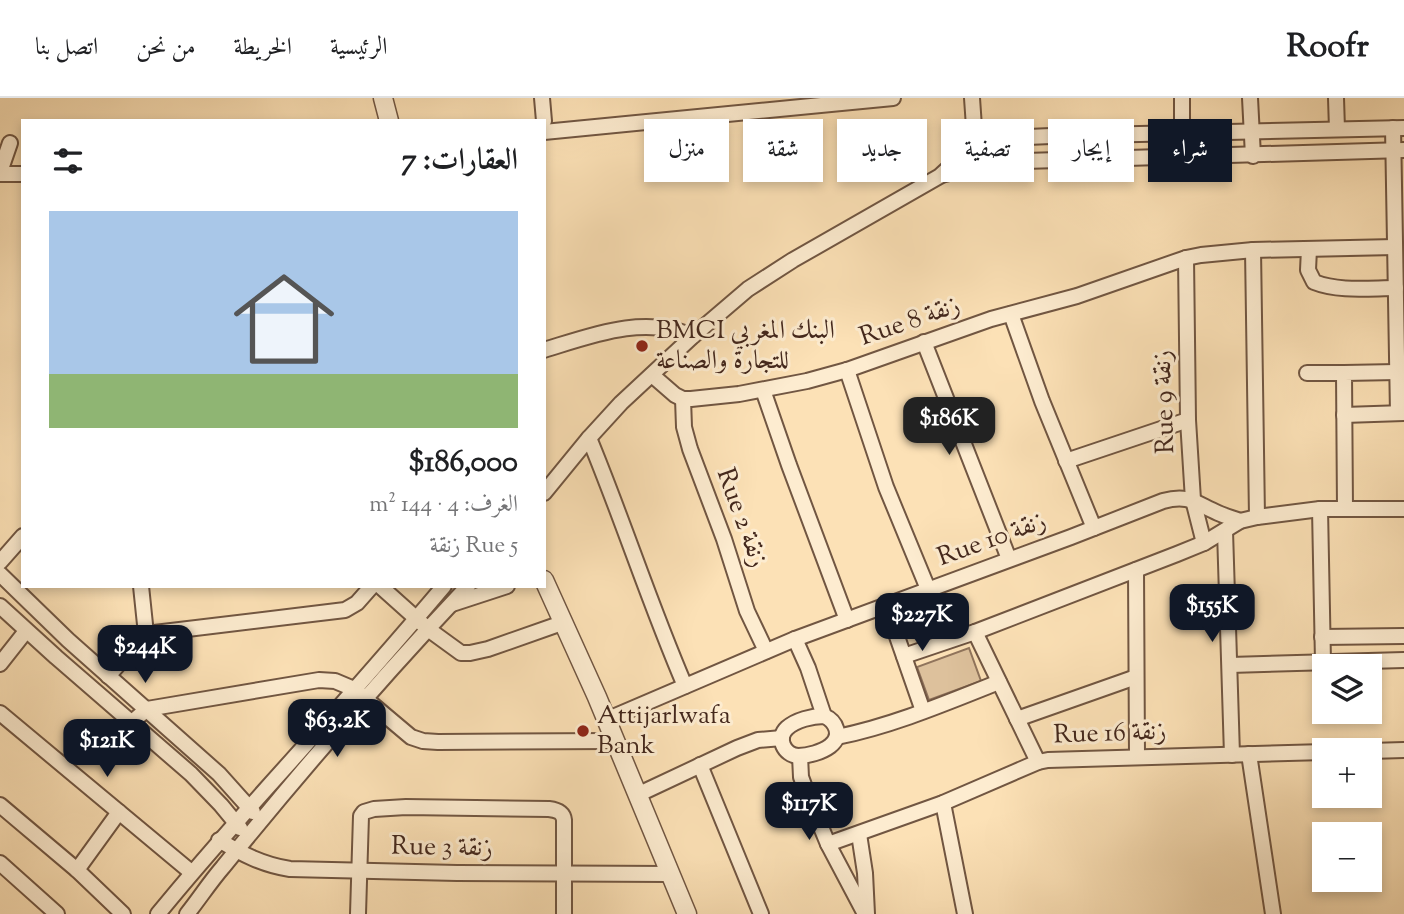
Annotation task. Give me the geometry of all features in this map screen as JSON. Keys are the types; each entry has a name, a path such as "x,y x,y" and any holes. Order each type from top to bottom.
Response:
{"street":[{"path":"383,98 388,119"},
{"path":"542,98 544,119"},
{"path":"546,130 893,98"},
{"path":"972,98 974,119"},
{"path":"1182,98 1182,119"},
{"path":"1250,98 1254,156"},
{"path":"1336,98 1337,129"},
{"path":"1232,131 1399,128 1395,247 1397,372 1401,413 1344,415"},
{"path":"1034,136 1148,133"},
{"path":"10,143 0,173 21,174"},
{"path":"1034,161 1399,151"},
{"path":"546,491 621,403 733,301 793,260 940,176"},
{"name":"Rue 8 زنقة","path":"682,399 710,398 807,381 1011,314 1077,296 1186,258 1254,250 1395,247"},
{"path":"1309,249 1308,270 1314,282 1336,287 1396,288"},
{"path":"1254,250 1257,517"},
{"name":"Rue 9 زنقة","path":"1186,258 1188,420 1193,500 1204,543"},
{"path":"1011,314 1042,401 1094,527"},
{"path":"546,349 593,335 636,327 658,326 693,336"},
{"path":"924,342 1009,559"},
{"path":"846,370 886,486 928,589"},
{"path":"1307,373 1397,372"},
{"path":"1344,373 1345,509"},
{"path":"652,375 682,399"},
{"path":"763,390 847,620"},
{"name":"Rue 2 زنقة","path":"682,399 684,427 690,449 724,539 747,611 766,651"},
{"path":"1066,461 1188,420"},
{"path":"589,438 685,687"},
{"name":"Rue 10 زنقة","path":"606,720 795,639 928,589 1163,501 1174,498 1193,500"},
{"path":"1193,500 1240,521"},
{"path":"1320,509 1322,654"},
{"path":"904,656 975,632 1204,543 1240,521 1320,509 1404,509"},
{"path":"1225,531 1232,755"},
{"path":"0,562 21,538"},
{"path":"1136,570 1137,757"},
{"path":"0,574 41,615 219,774 261,822"},
{"path":"546,585 687,914"},
{"path":"141,588 146,634"},
{"path":"108,676 146,634 343,611 352,607 370,588"},
{"path":"382,588 428,629 457,651 467,653 488,649 562,623"},
{"path":"158,914 191,872 442,588"},
{"path":"191,913 247,838 366,699 466,588"},
{"path":"451,604 501,588"},
{"path":"886,605 923,711"},
{"path":"0,606 199,781 247,838"},
{"path":"0,664 26,631"},
{"path":"975,632 1038,762"},
{"path":"1322,637 1404,636"},
{"path":"795,639 824,716"},
{"path":"1382,661 1404,660"},
{"path":"1230,665 1312,662"},
{"name":"Rue 16 زنقة","path":"1017,719 1136,677"},
{"path":"131,723 147,709 320,680 335,681 354,689 406,734 423,741 615,741"},
{"path":"837,737 923,711 999,682"},
{"path":"0,713 191,872"},
{"path":"824,716 836,724 837,737 831,746 800,756 785,750 782,738 791,725 824,716"},
{"path":"637,795 749,743 767,738 782,738"},
{"path":"1382,751 1404,750"},
{"name":"Rue 16 زنقة","path":"828,844 943,803 1038,762 1067,758 1312,752"},
{"path":"1249,754 1273,914"},
{"path":"800,756 803,783 828,844 866,914"},
{"path":"699,765 761,914"},
{"path":"943,803 965,914"},
{"path":"0,805 77,870 123,914"},
{"path":"358,914 362,814 367,810 406,807 549,809 563,815 564,914"},
{"path":"77,870 119,812"},
{"path":"859,834 865,873 866,914"},
{"name":"Rue 3 زنقة","path":"219,840 252,858 289,869 565,875 670,874"},
{"path":"0,863 54,913"}],"shaded area":[{"path":"969,648 981,681 929,700 917,667"}],"place":[{"name":"BMCI البنك المغربي للتجارة والصناعة","path":"642,346"},
{"name":"Attijarlwafa Bank","path":"583,731"}]}
